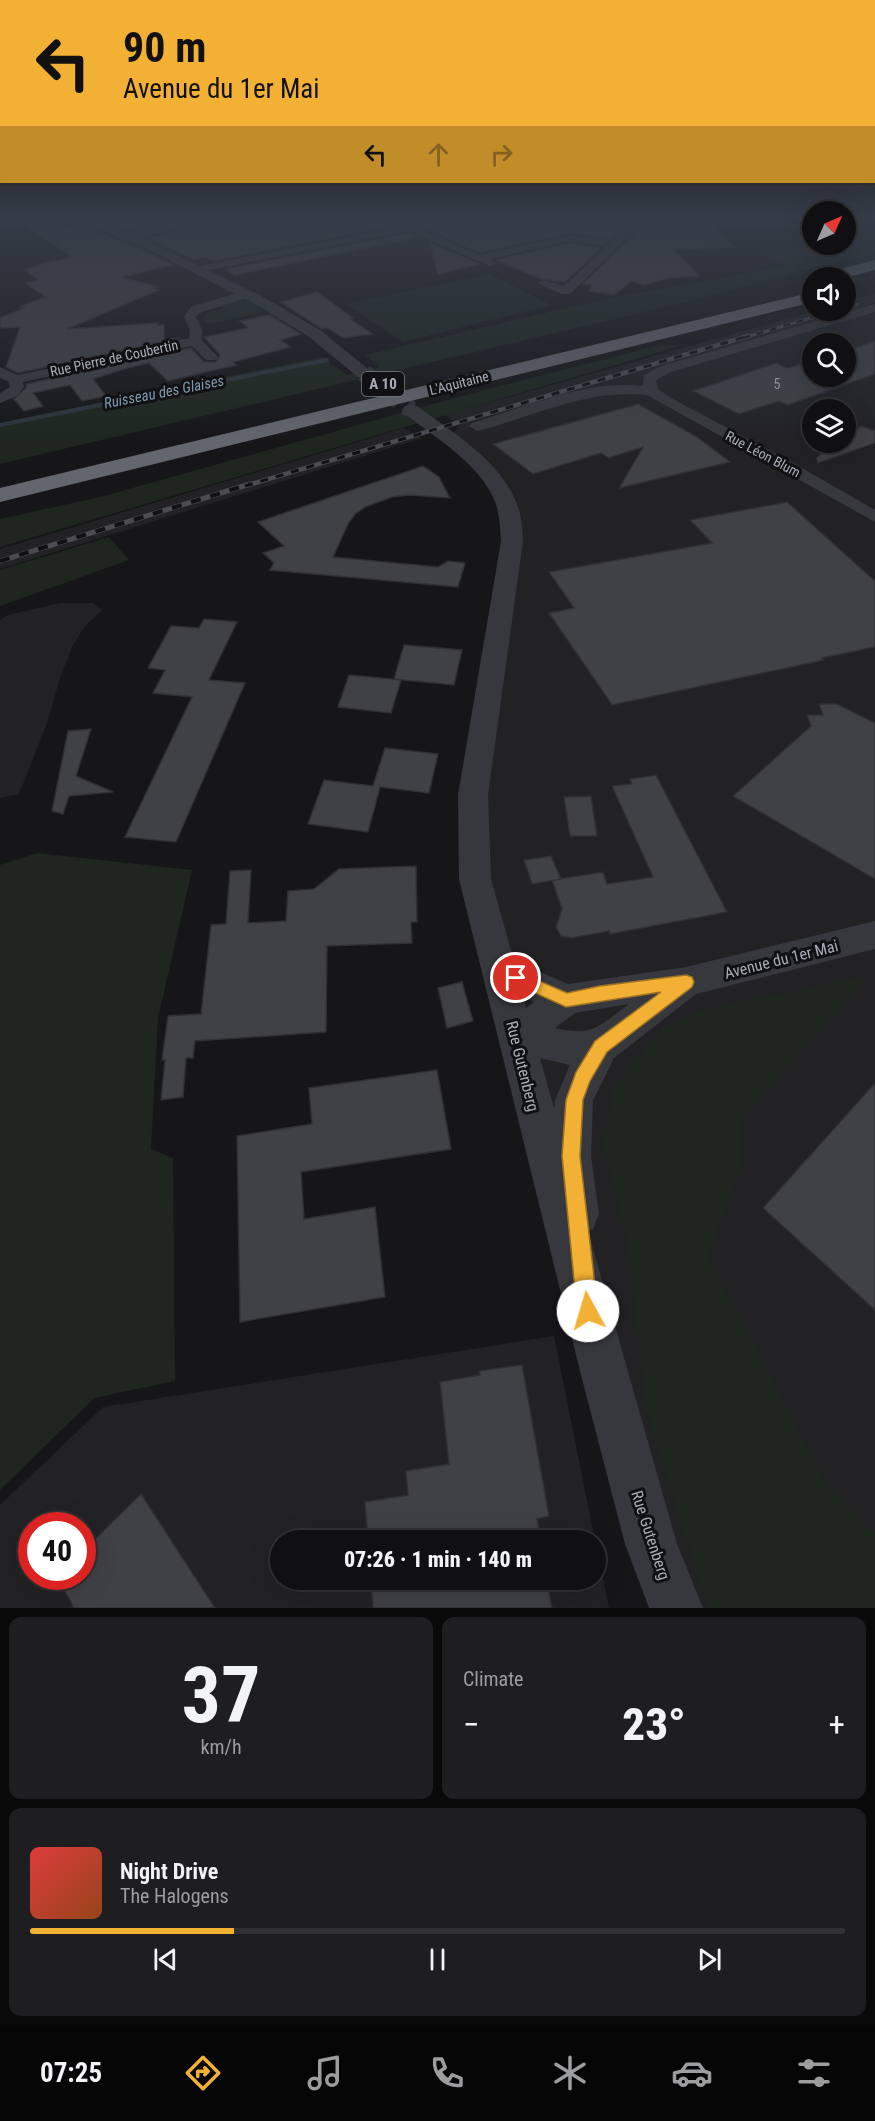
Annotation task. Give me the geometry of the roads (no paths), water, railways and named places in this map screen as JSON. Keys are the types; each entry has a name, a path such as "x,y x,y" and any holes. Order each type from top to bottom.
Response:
{"highway":[{"name":"A 10","path":"0,477 752,295"},
{"name":"L'Aquitaine","path":"0,495 362,407 781,295"}],"street":[{"name":"Rue Pierre de Coubertin","path":"18,379 195,341 196,330 190,317 195,310 243,295"},
{"path":"248,295 314,333 364,373"},
{"path":"651,391 649,378 666,369 875,308"},
{"path":"195,341 211,357"},
{"path":"0,371 8,377 18,379"},
{"path":"0,399 12,393 17,387 14,382 18,379"},
{"name":"Rue Léon Blum","path":"477,426 589,393 636,387 651,391 875,517"},
{"name":"Rue Gutenberg","path":"411,410 478,464 505,499 510,516 512,541 473,795 475,879 651,1544 676,1608"},
{"name":"Avenue du 1er Mai","path":"515,1036 566,1000 600,993 686,982 875,934"},
{"path":"500,970 566,1000"},
{"name":"Avenue du 1er Mai","path":"588,1311 571,1156 574,1100 582,1078 601,1046 686,982"},
{"path":"515,1036 573,1049 601,1046"}],"waterway":[{"name":"Ruisseau des Glaises","path":"0,425 327,360"}],"tunnel":[{"path":"364,373 411,410"}],"railway":[{"path":"743,338 802,320"},
{"path":"245,486 748,336"},
{"path":"0,561 250,484"}]}
